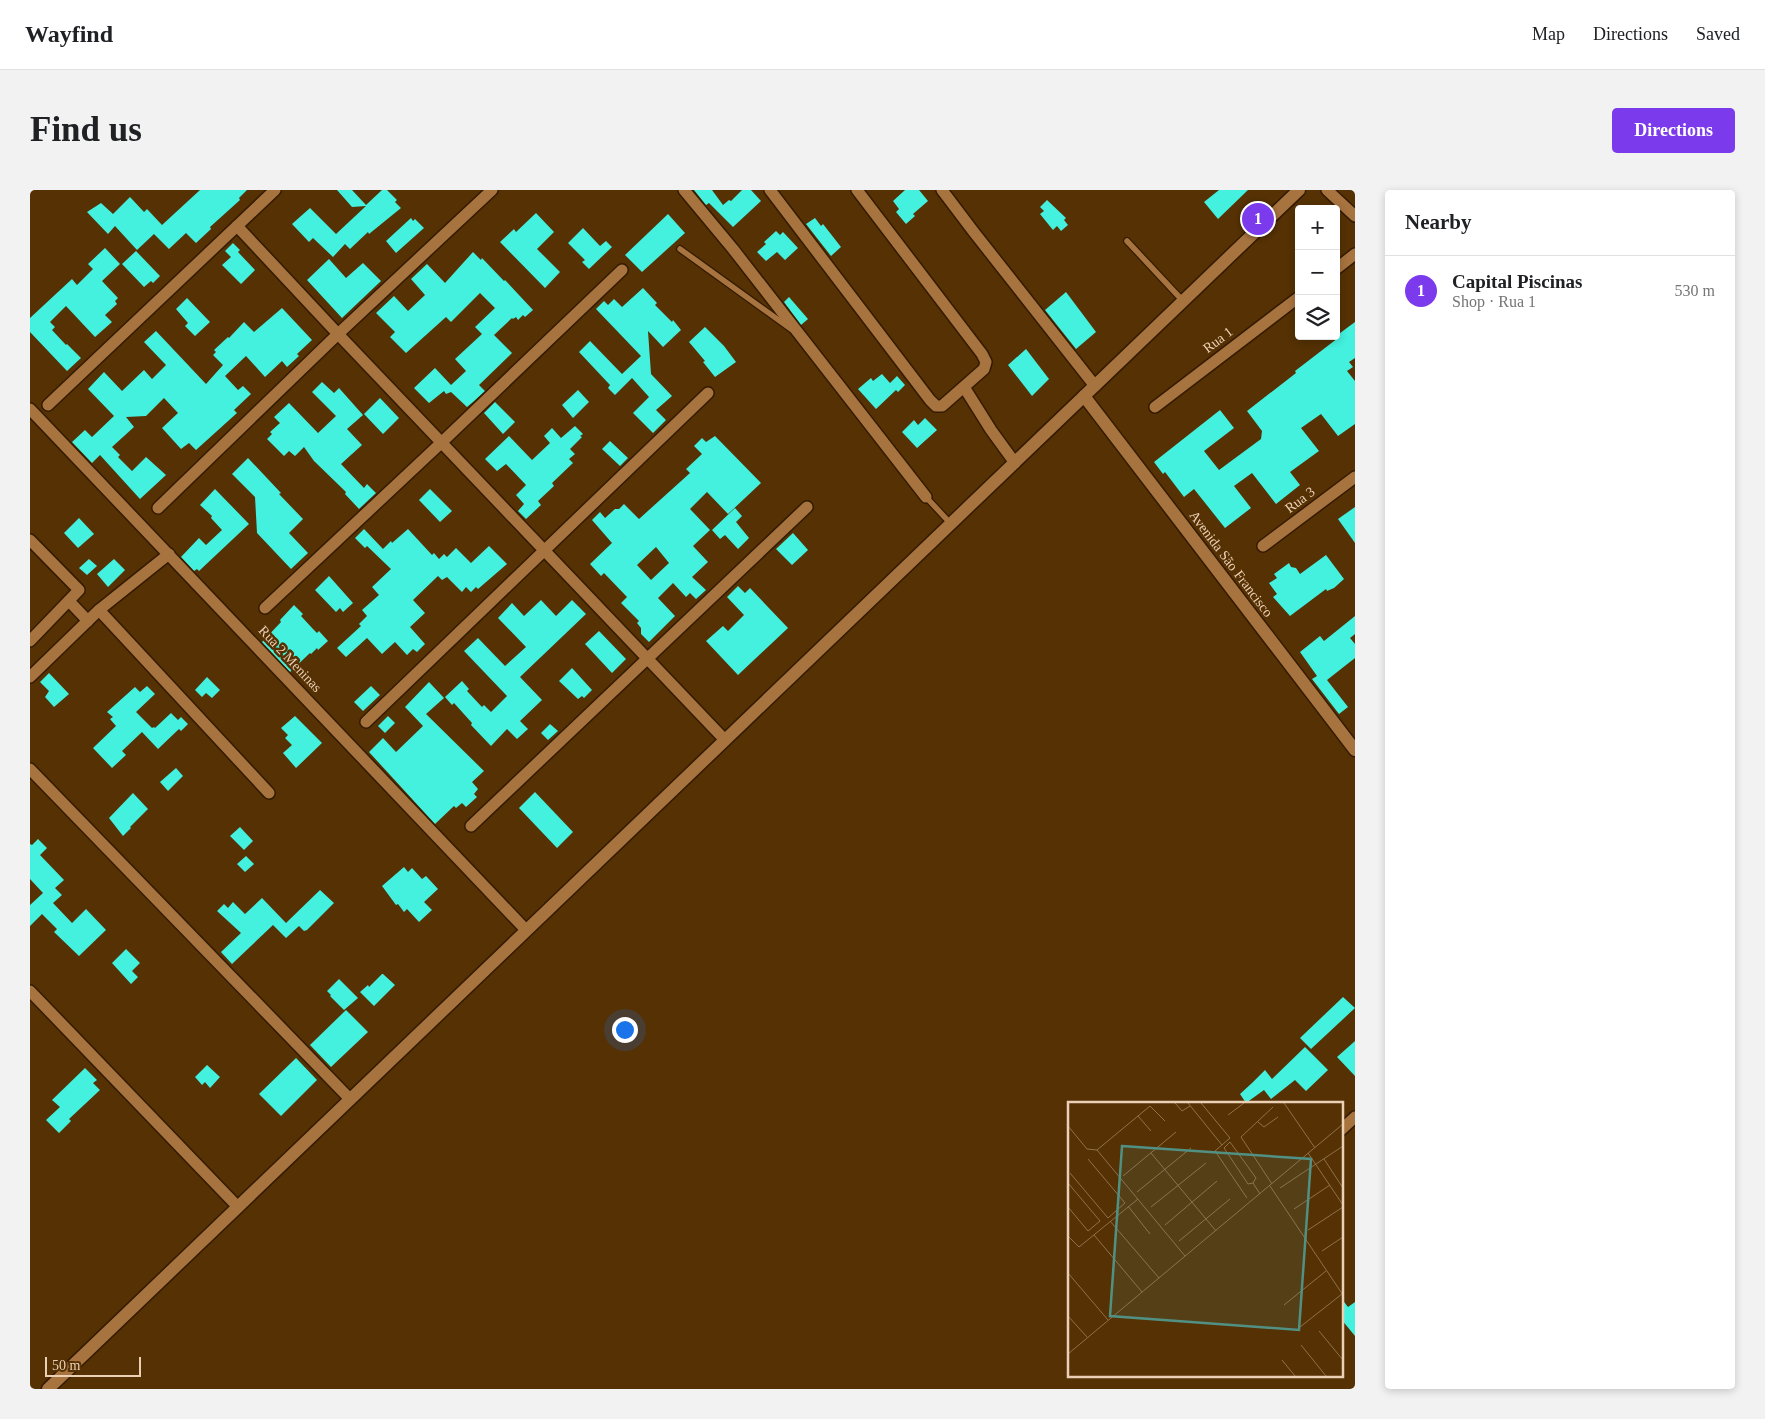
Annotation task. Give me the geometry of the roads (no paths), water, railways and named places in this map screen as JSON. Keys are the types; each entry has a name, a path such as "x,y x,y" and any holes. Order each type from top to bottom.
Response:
{"main road":[{"path":"48,1389 1298,190"},
{"name":"Avenida São Francisco","path":"1084,396 1355,750"}],"street":[{"path":"48,405 275,190"},
{"path":"158,508 338,334 492,190"},
{"path":"684,190 926,498"},
{"path":"770,190 930,400 936,406 942,406 984,369 986,362 982,354 857,190"},
{"path":"942,190 972,231 1095,386"},
{"path":"1327,190 1355,216"},
{"path":"237,226 724,740"},
{"path":"1340,266 1355,254"},
{"path":"265,608 622,270"},
{"name":"Rua 1","path":"1155,407 1295,300"},
{"path":"964,387 991,430 1015,463"},
{"path":"366,722 708,393"},
{"name":"Rua 2 Meninas","path":"30,409 526,930"},
{"name":"Rua 3","path":"1264,546 1355,477"},
{"path":"471,826 807,508"},
{"path":"30,540 79,590 30,641"},
{"path":"30,677 99,610 169,554"},
{"path":"69,600 88,621"},
{"path":"99,610 269,793"},
{"path":"30,769 350,1100"},
{"path":"30,990 238,1207"},
{"path":"1342,1129 1355,1117"}],"lane":[{"path":"1127,241 1183,301"},
{"path":"680,249 799,335"},
{"path":"926,498 951,524"}],"place":[{"name":"Capital Piscinas","path":"1258,219"}]}
